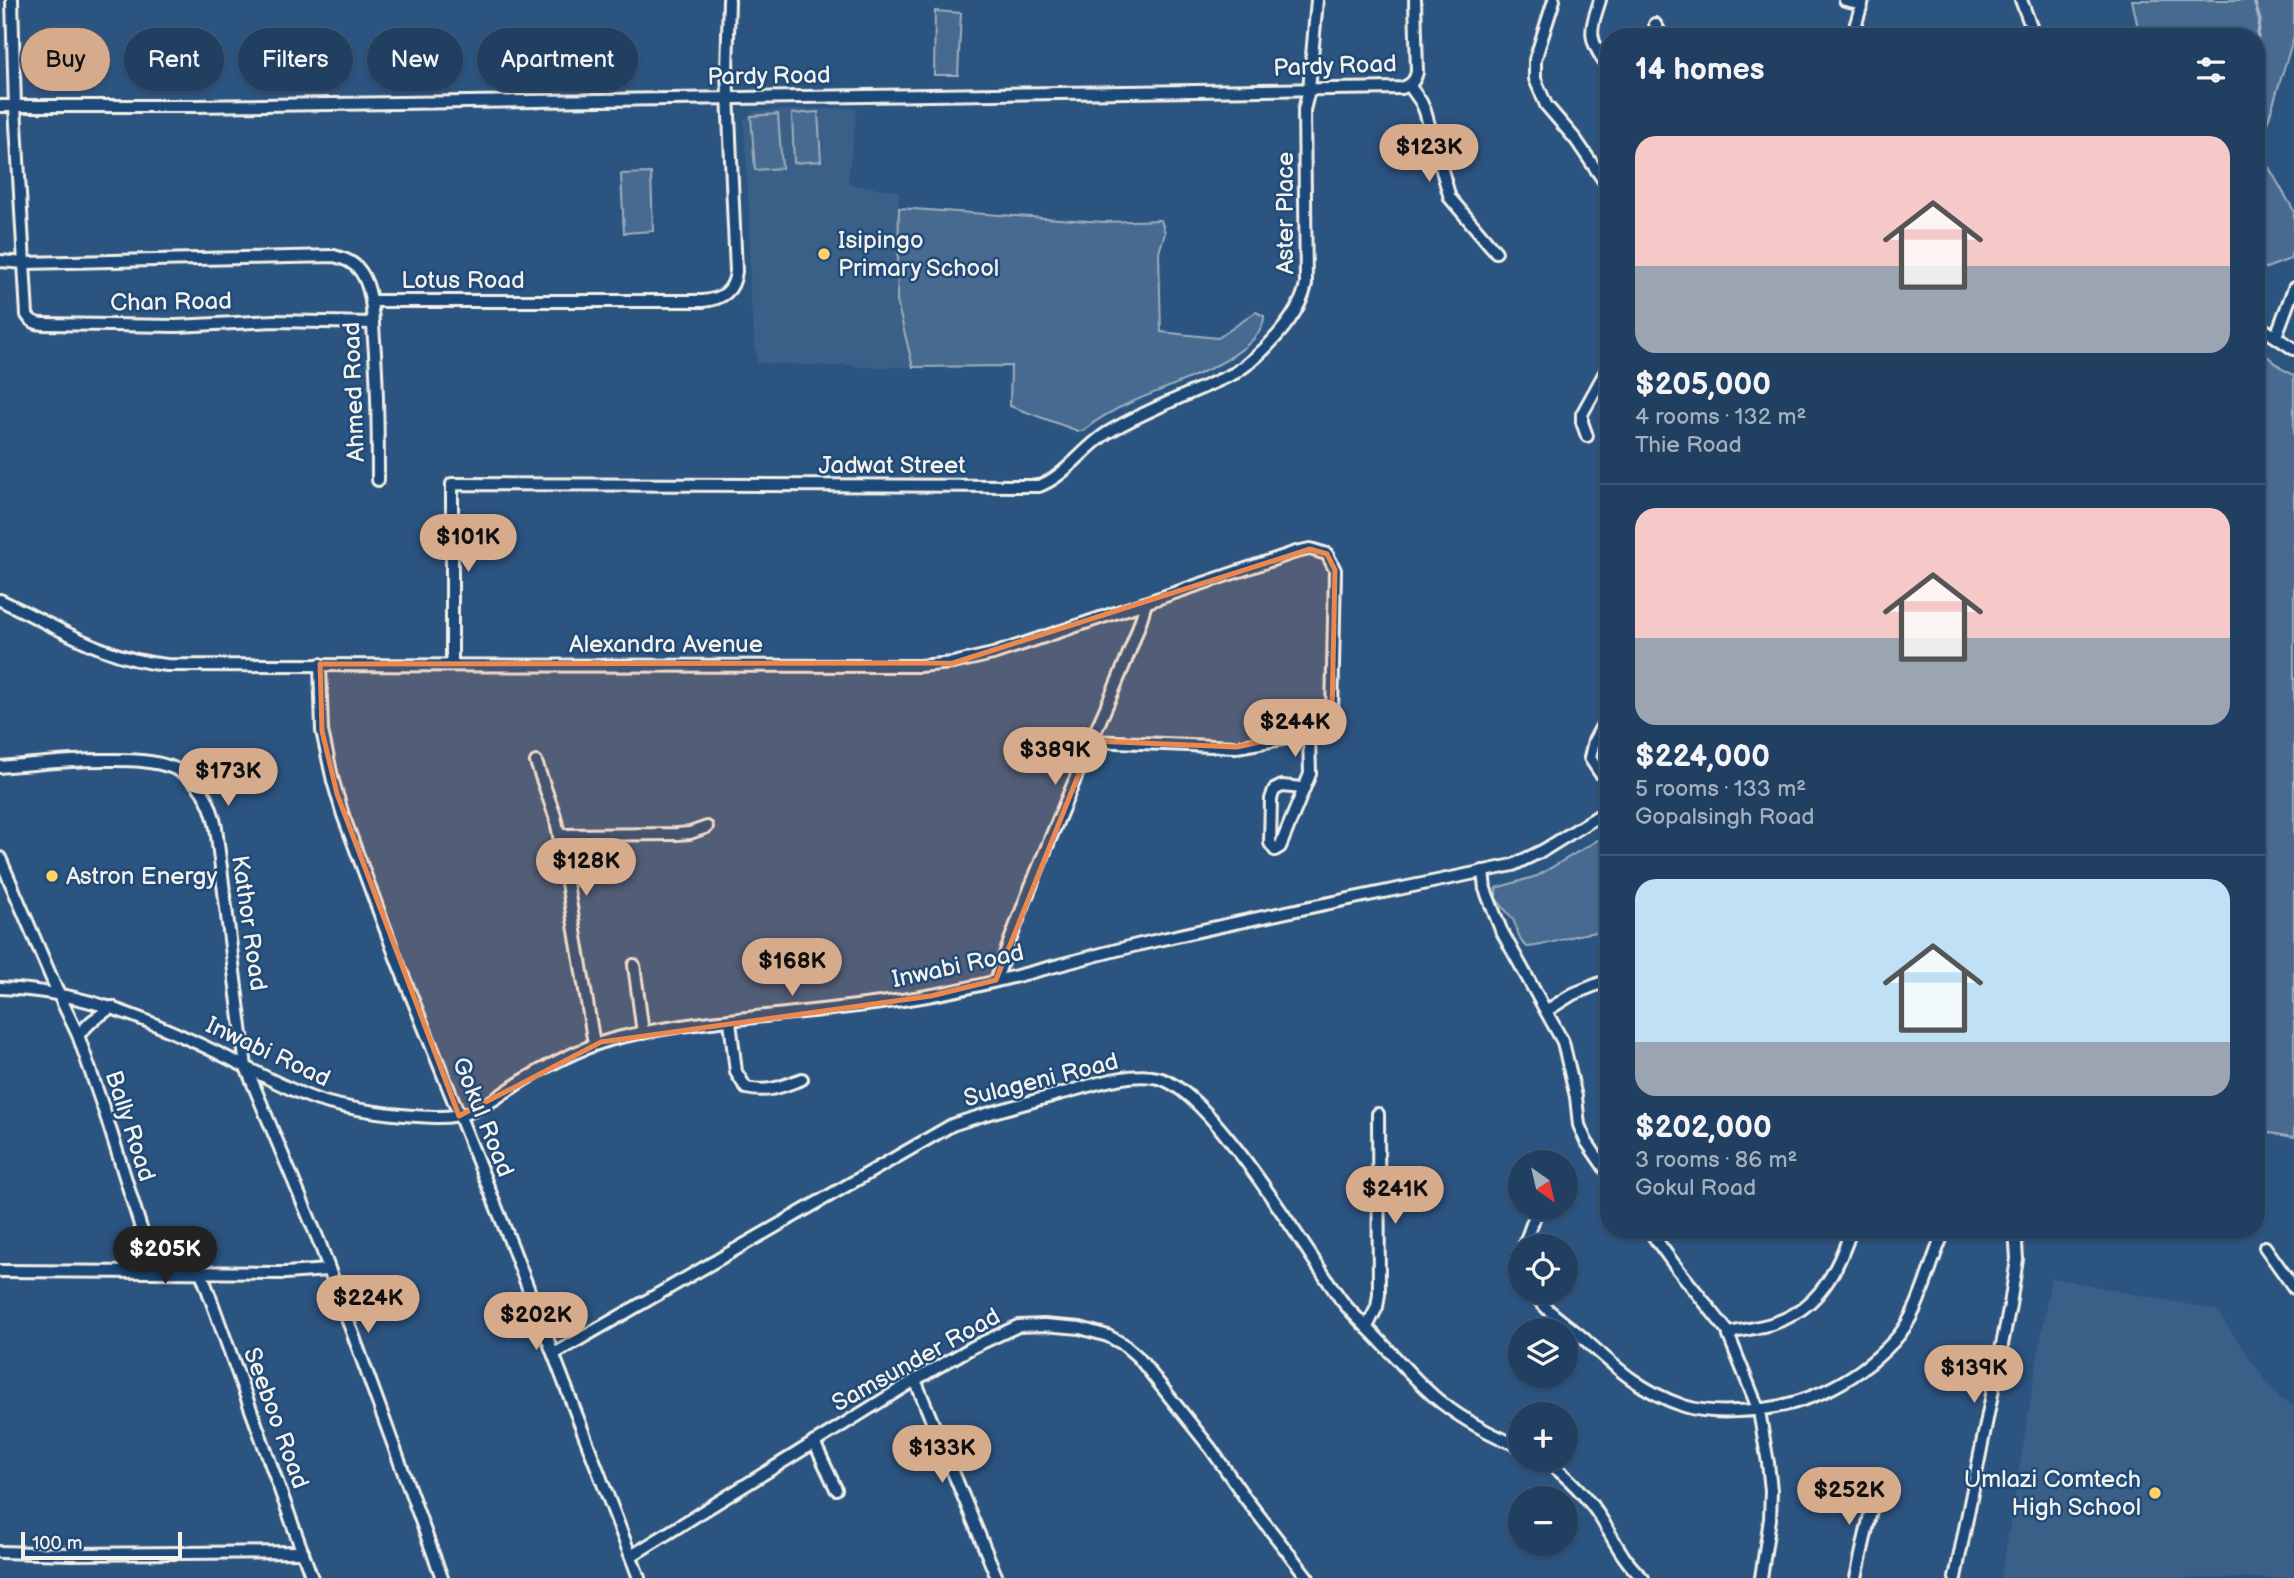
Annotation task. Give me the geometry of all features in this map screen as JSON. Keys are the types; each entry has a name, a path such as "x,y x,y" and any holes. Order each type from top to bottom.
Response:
{"street":[{"name":"Chan Road","path":"12,0 15,107 29,319 37,324 177,326 235,322 373,323"},
{"name":"Lotus Road","path":"0,261 334,256 348,260 356,266 366,283 371,301 718,299 730,291 736,271 728,98 729,0"},
{"name":"Aster Place","path":"1282,329 1304,295 1306,284 1304,110 1309,90 1317,0"},
{"name":"Pardy Road","path":"0,106 1402,88 1415,79 1417,72 1415,0"},
{"path":"1554,0 1535,60 1535,79 1546,105 1576,140 1600,175"},
{"path":"1600,0 1592,27 1592,37 1600,55"},
{"path":"1845,0 1862,2 1855,28"},
{"path":"2021,0 2032,28"},
{"path":"1655,24 1657,28"},
{"path":"1409,85 1425,111 1450,198 1496,252"},
{"path":"2276,336 2294,288"},
{"name":"Ahmed Road","path":"371,301 377,375 377,480"},
{"name":"Jadwat Street","path":"452,664 452,484 1039,486 1048,483 1104,435 1119,426 1248,365 1282,329"},
{"path":"2265,329 2294,349"},
{"path":"1587,436 1582,414 1600,381"},
{"name":"Alexandra Avenue","path":"0,600 71,636 134,660 187,666 934,665 993,654 1310,549 1327,554 1335,570 1332,713 1325,728 1309,735"},
{"path":"996,981 1014,926 1135,638 1146,603"},
{"name":"Gokul Road","path":"320,664 322,731 337,794 398,963 554,1354 639,1578"},
{"path":"1600,730 1590,758 1600,773"},
{"path":"1092,741 1237,747 1309,735 1310,774 1280,847 1275,850 1270,843 1271,799 1274,790 1282,786 1303,788"},
{"name":"Kathor Road","path":"0,767 71,760 148,760 184,772 202,791 212,810 216,828 246,1067 320,1244 442,1578"},
{"path":"536,762 559,835 594,1044"},
{"name":"Inwabi Road","path":"0,988 27,988 58,993 112,1007 162,1026 305,1096 334,1105 414,1116 460,1116 485,1107 523,1080 594,1044 643,1033 918,998 1150,942 1513,865 1600,815"},
{"path":"559,835 677,834 707,827"},
{"name":"Bally Road","path":"0,858 78,1035 154,1270"},
{"path":"1483,871 1485,890 1501,930 1563,1042 1576,1097 1579,1125 1600,1161"},
{"path":"634,965 643,1033"},
{"path":"1546,1011 1573,994 1600,983"},
{"path":"78,1035 112,1007"},
{"path":"730,1021 736,1072 746,1088 772,1090 802,1079"},
{"name":"Sulageni Road","path":"554,1354 952,1125 1082,1088 1143,1076 1160,1078 1184,1092 1203,1110 1260,1182 1343,1302 1440,1402 1483,1429 1508,1441"},
{"path":"263,1105 270,1079"},
{"path":"1367,1327 1377,1307 1379,1294 1378,1114"},
{"path":"1656,1239 1730,1334 1729,1340 1759,1411 1772,1490 1761,1578"},
{"path":"1730,1334 1776,1322 1805,1307 1834,1273 1847,1239"},
{"path":"1542,1304 1617,1370 1649,1391 1686,1407 1702,1410 1759,1411 1822,1393 1871,1363 1896,1339 1914,1309 1941,1239"},
{"path":"1955,1578 2010,1305 2017,1259 2016,1239"},
{"path":"2265,1247 2294,1288"},
{"path":"0,1271 285,1273 328,1270"},
{"name":"Seeboo Road","path":"201,1272 313,1578"},
{"name":"Samsunder Road","path":"631,1556 973,1347 1018,1326 1044,1325 1080,1328 1108,1336 1138,1357 1308,1578"},
{"path":"915,1380 997,1578"},
{"path":"814,1442 836,1489"},
{"path":"1562,1472 1588,1502 1626,1560 1643,1578"},
{"path":"1856,1578 1877,1483"},
{"path":"0,1552 303,1552"}],"highlighted area":[{"path":"1310,549 1327,554 1335,570 1332,714 1325,728 1237,747 1092,741 996,980 931,996 601,1042 459,1116 337,794 322,731 320,664 953,663"}],"shaded area":[{"path":"2132,0 2294,0 2294,36 2265,130 2265,28 2138,28"},
{"path":"935,11 961,13 958,75 934,75"},
{"name":"Isipingo Primary School","path":"857,108 848,179 851,185 899,191 897,302 913,367 757,363 750,298 744,120 754,111"},
{"path":"818,112 821,161 794,163 792,114"},
{"path":"778,114 782,168 755,170 751,116"},
{"path":"2265,160 2294,211 2294,246 2290,259 2265,269"},
{"path":"651,173 653,231 624,233 621,174"},
{"path":"899,208 1104,222 1161,220 1165,233 1159,252 1161,332 1218,338 1256,312 1264,316 1260,330 1249,344 1231,357 1188,379 1120,407 1083,431 1078,431 1010,406 1011,366 913,367 897,302"},
{"path":"2265,354 2282,369 2294,375 2294,1137 2265,1131"},
{"path":"1600,839 1600,932 1527,947 1521,941 1513,919 1496,899 1496,888 1537,876"},
{"name":"Umlazi Comtech High School","path":"2051,1278 2216,1310 2264,1378 2282,1400 2294,1407 2294,1578 2001,1578"}],"waterway":[{"path":"2254,0 2260,21 2259,28"}],"place":[{"name":"Isipingo Primary School","path":"824,254"},
{"name":"Astron Energy","path":"52,876"},
{"name":"Umlazi Comtech High School","path":"2155,1493"}]}
